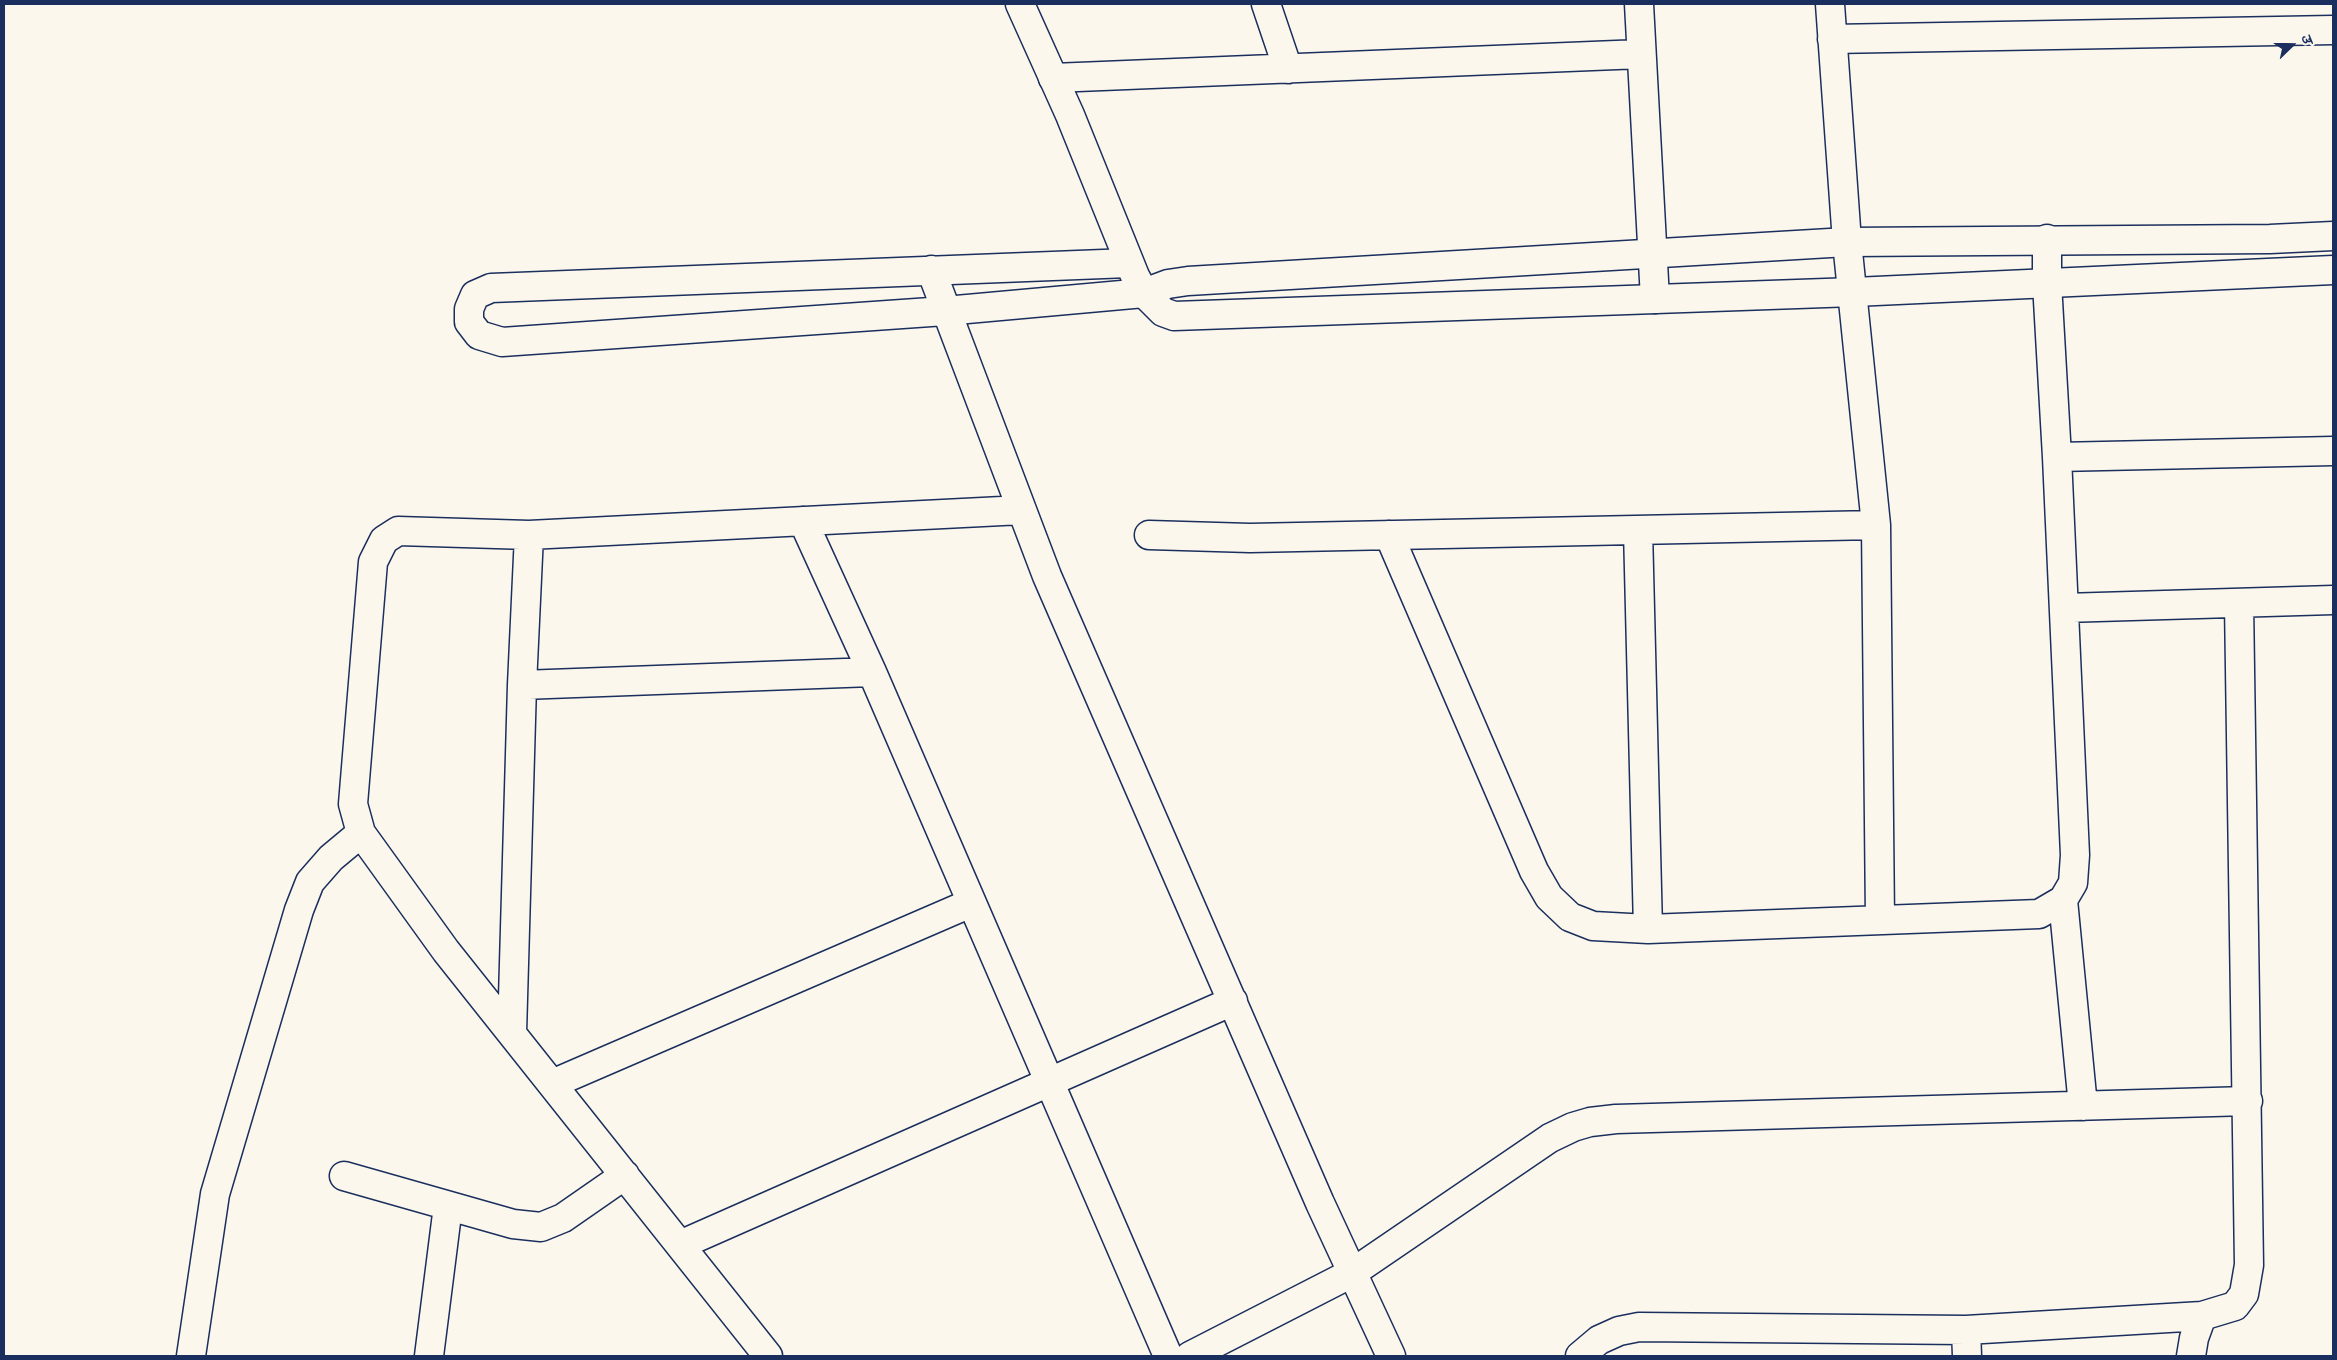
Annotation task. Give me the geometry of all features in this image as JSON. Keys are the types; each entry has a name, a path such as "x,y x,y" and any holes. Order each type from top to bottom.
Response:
{"street":[{"path":"1020,4 1053,78 1129,263 1144,293 1163,312 1174,316 1854,292 2333,270"},
{"path":"1266,4 1288,69"},
{"path":"1639,4 1651,253 1655,299"},
{"path":"1830,4 1847,242 1854,292 1876,525 1880,920"},
{"path":"1832,39 2333,30"},
{"path":"1053,78 1641,54"},
{"path":"1129,263 491,288 475,294 469,309 469,322 479,335 502,342 945,311 1144,293 1168,284 1188,281 1651,253 1847,242 2047,239 2270,239 2333,236"},
{"path":"1389,535 1534,872 1549,897 1570,917 1593,926 1648,929 2038,914 2063,900 2072,883 2075,855 2047,283 2047,239"},
{"path":"931,270 1047,576 1352,1273 1391,1356"},
{"path":"2057,457 2333,451"},
{"path":"768,1356 446,950 361,833 353,804 373,562 384,540 398,531 529,535 1022,510"},
{"path":"803,521 872,672 1168,1356"},
{"path":"1149,535 1250,538 1876,525"},
{"path":"1638,530 1648,929"},
{"path":"512,1033 522,685 529,535"},
{"path":"2064,608 2333,600"},
{"path":"1580,1356 1599,1340 1619,1331 1639,1327 1966,1330 2202,1316 2235,1306 2244,1294 2249,1264 2239,603"},
{"path":"522,685 872,672"},
{"path":"191,1356 215,1194 299,910 310,882 331,858 361,833"},
{"path":"2063,900 2083,1106"},
{"path":"552,1084 971,903"},
{"path":"680,1245 1233,1001"},
{"path":"1190,1356 1352,1273 1550,1138 1573,1127 1590,1122 1616,1119 2248,1101"},
{"path":"344,1176 513,1224 541,1227 562,1218 624,1175"},
{"path":"429,1356 448,1206"},
{"path":"2191,1356 2194,1338 2202,1316"},
{"path":"1966,1330 1968,1356"}]}
